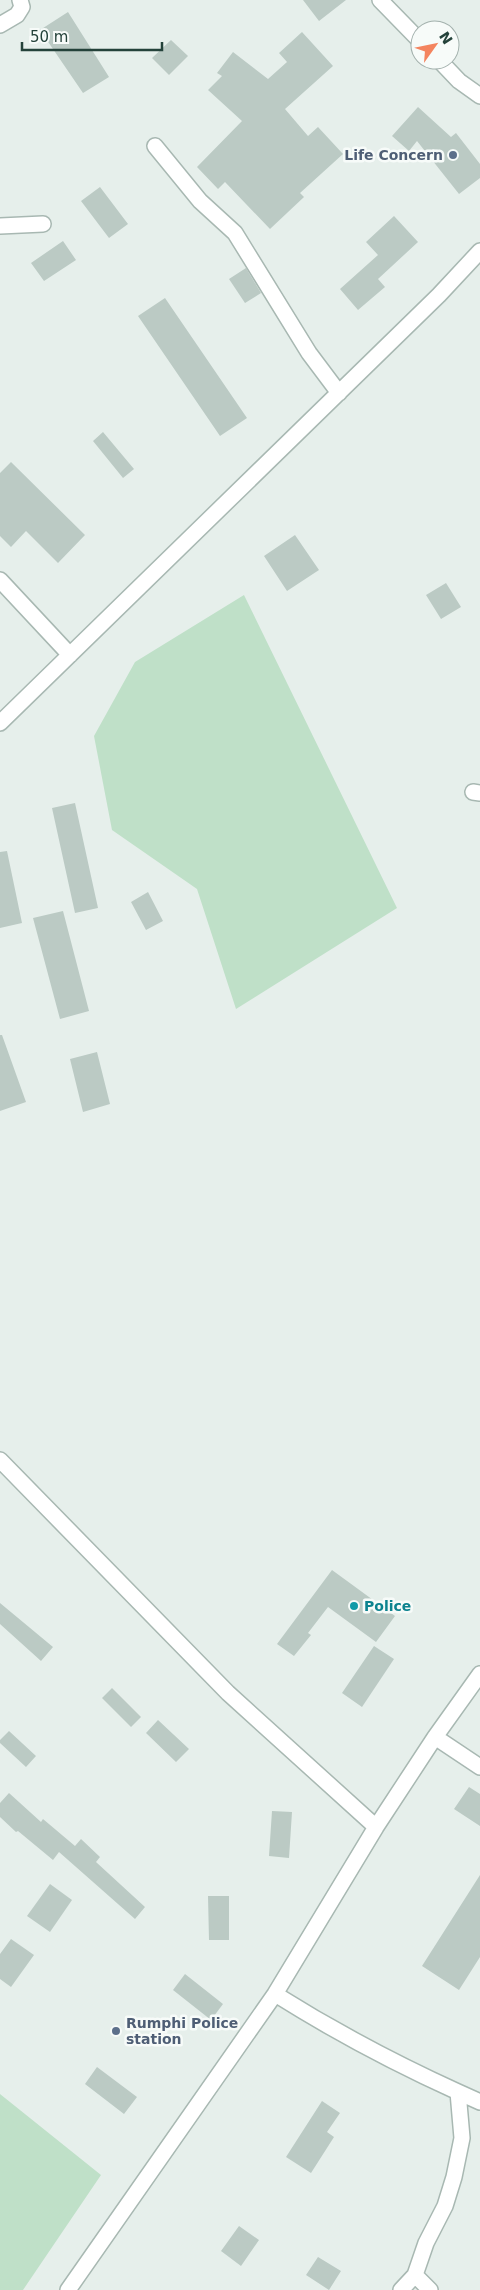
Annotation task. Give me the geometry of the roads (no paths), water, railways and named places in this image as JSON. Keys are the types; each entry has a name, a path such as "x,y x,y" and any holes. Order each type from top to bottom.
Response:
{"street":[{"path":"0,25 17,15 22,7 20,0"},
{"path":"380,0 410,31"},
{"path":"449,70 459,81 480,96"},
{"path":"155,146 200,201 235,233 309,353 338,393"},
{"path":"0,226 44,224"},
{"path":"0,723 338,393 480,251"},
{"path":"0,580 70,655"},
{"path":"0,1460 228,1694 376,1827"},
{"path":"68,2290 275,1994 376,1827 435,1737 480,1674"},
{"path":"435,1737 480,1767"},
{"path":"275,1994 332,2029 387,2059 480,2102"},
{"path":"401,2290 415,2275 426,2243 445,2206 454,2177 462,2138 458,2092"},
{"path":"415,2275 430,2290"}],"place":[{"name":"Life Concern","path":"453,155"},
{"name":"Police","path":"354,1606"},
{"name":"Rumphi Police station","path":"116,2031"}]}
